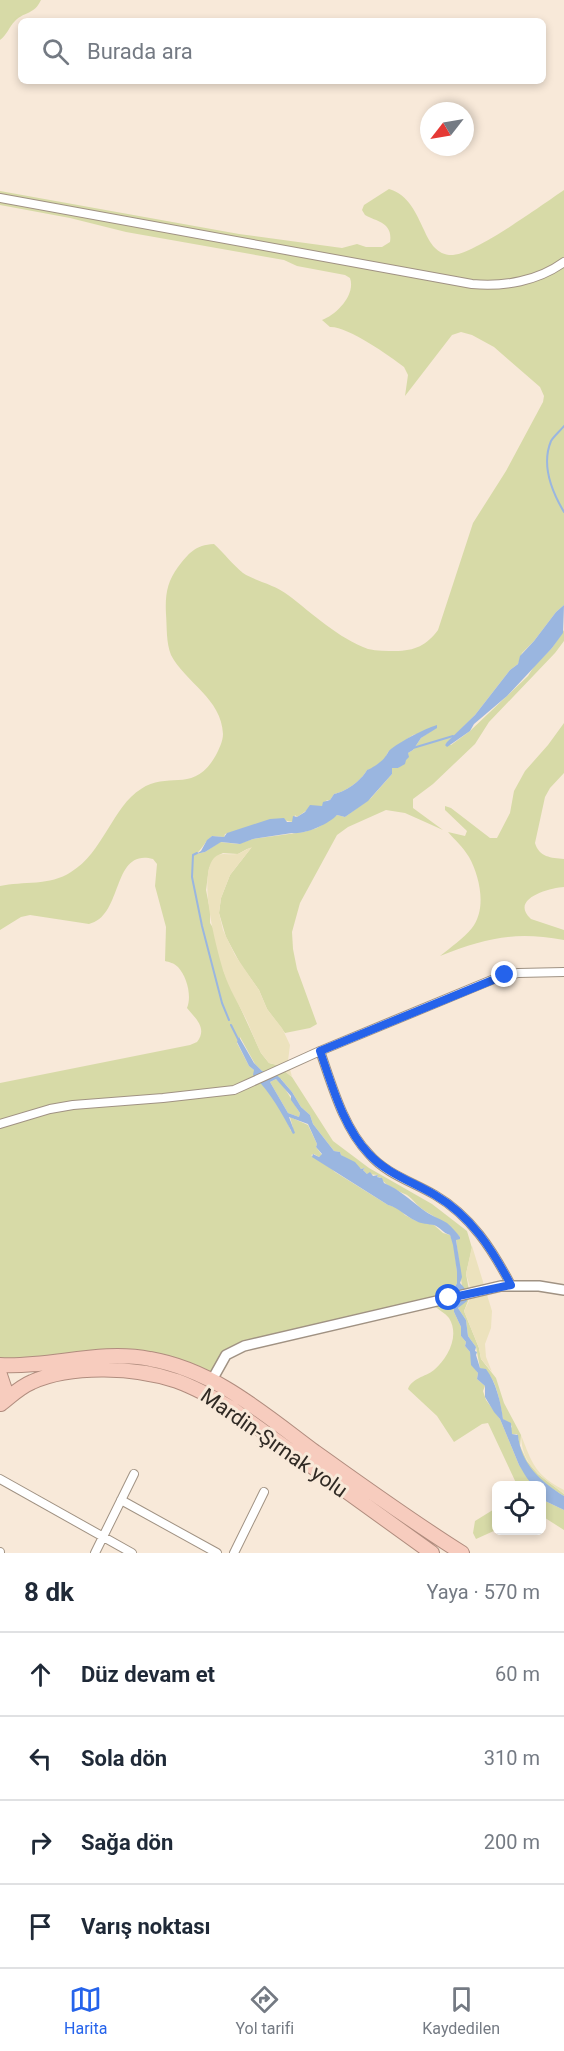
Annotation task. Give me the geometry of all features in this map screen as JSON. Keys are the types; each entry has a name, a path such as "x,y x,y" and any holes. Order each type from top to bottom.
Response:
{"highway":[{"path":"0,1365 30,1365 87,1357 129,1357 166,1362 212,1380 236,1394 396,1510 462,1553"},
{"name":"Mardin-Şırnak yolu","path":"1,1405 16,1391 34,1381 68,1373 125,1370 174,1380 205,1393 231,1408 430,1552"},
{"path":"0,1375 5,1390 1,1405"}],"street":[{"path":"0,198 472,284 495,285 519,282 542,274 564,262"},
{"path":"0,1124 50,1109 73,1105 224,1092 251,1083 320,1051 505,975 564,972"},
{"path":"320,1051 340,1104 367,1153 385,1168 437,1196 468,1220 488,1245 506,1286"},
{"path":"212,1380 226,1355 244,1346 506,1286 539,1286 564,1290"},
{"path":"95,1553 134,1474"},
{"path":"0,1479 132,1553"},
{"path":"234,1553 264,1492"},
{"path":"121,1500 217,1553"}],"green space":[{"path":"0,0 41,0 32,11 18,18 0,40"},
{"path":"389,189 396,192 411,205 433,246 449,255 459,254 489,239 564,190 564,605 522,653 518,664 510,670 475,715 445,745 451,745 470,731 528,676 564,630 564,641 489,722 475,744 433,784 413,799 413,808 443,830 405,813 386,810 348,827 337,835 300,903 292,932 297,969 317,1024 310,1028 285,1033 267,1009 259,990 241,965 226,937 219,913 221,898 230,875 251,848 238,854 223,853 209,868 206,890 210,923 215,931 224,972 261,1053 269,1063 277,1065 292,1077 333,1141 369,1168 432,1204 467,1231 472,1248 466,1274 470,1296 464,1311 481,1359 496,1378 504,1403 521,1435 520,1446 527,1461 538,1474 564,1496 546,1484 546,1481 540,1480 525,1463 521,1454 517,1434 512,1434 510,1431 512,1426 503,1419 494,1382 480,1368 476,1347 468,1336 466,1320 458,1308 464,1302 456,1239 460,1237 407,1195 377,1177 378,1175 367,1174 363,1170 365,1168 361,1169 340,1152 334,1151 313,1124 310,1115 301,1107 281,1079 262,1071 255,1064 240,1037 237,1043 249,1066 276,1102 291,1131 293,1128 290,1117 308,1125 317,1144 316,1147 322,1155 319,1157 311,1155 388,1205 399,1208 405,1215 416,1221 434,1225 443,1233 450,1235 454,1245 457,1272 457,1283 453,1291 454,1312 461,1327 461,1336 466,1342 465,1346 470,1352 473,1366 478,1373 477,1379 485,1386 483,1391 486,1400 500,1419 519,1465 531,1481 515,1481 488,1423 482,1424 454,1442 437,1416 408,1389 412,1382 439,1365 451,1346 452,1325 449,1318 434,1306 231,1351 215,1374 198,1367 114,1350 89,1350 32,1360 0,1360 0,1083 190,1045 197,1042 200,1037 199,1023 187,1008 189,992 184,976 176,966 165,961 166,927 155,886 157,864 153,859 140,858 130,863 108,909 100,918 89,924 30,915 21,917 0,930 0,886 45,881 71,872 92,853 131,797 151,784 199,775 208,767 217,753 223,734 216,711 210,701 177,665 169,650 166,601 169,583 174,573 193,551 202,546 214,544 243,573 283,591 346,639 368,649 385,651 409,650 420,646 438,630 473,523 506,471 543,402 544,396 540,387 494,347 472,335 461,332 452,335 405,396 408,375 404,367 368,342 347,331 330,327 322,320 339,309 347,297 351,284 350,278 345,275 297,266 284,260 126,232 70,218 0,205 0,191 239,234 342,248 357,244 366,247 382,247 390,242 387,227 365,215 362,210 364,205","holes":["431,731 421,738 413,750 408,753 398,768 392,768 392,774 371,798 345,817 337,815 317,828 304,832 253,839 238,844 220,842 205,852 196,854 212,836 224,837 225,834 277,819 293,822 295,815 297,817 313,806 322,806 334,794 352,785 367,770 385,759 388,752 413,735"]},
{"path":"564,723 564,773 545,797 535,843 543,854 564,859 564,887 541,892 534,896 528,900 525,912 531,919 564,930 564,940 515,936 486,941 440,956 472,928 477,920 481,902 479,883 473,865 464,850 448,832 465,836 467,831 445,810 445,806 451,808 490,838 497,838 510,813 514,791 525,771"},
{"path":"276,1079 300,1113 299,1117 288,1113 270,1082"},
{"path":"546,1501 564,1510 564,1530 546,1519"},
{"path":"492,1510 492,1532 476,1539 473,1533 475,1521"}],"sand":[{"path":"252,847 230,875 221,898 219,913 223,930 235,955 259,990 267,1009 282,1028 290,1045 288,1061 292,1077 277,1065 269,1063 261,1053 226,980 210,914 207,881 209,867 214,858 220,854 237,854"},
{"path":"472,1246 492,1311 491,1328 485,1344 486,1357 492,1372 481,1359 464,1311 470,1299 470,1287 466,1274"},
{"path":"521,1435 536,1467 547,1479 564,1490 564,1494 534,1470 525,1455"}],"water":[{"path":"564,605 563,633 552,648 507,696 474,724 470,731 447,747 445,745 447,742 475,715 510,670 518,664 520,656"},
{"path":"437,725 437,728 421,738 413,750 408,753 409,757 405,764 392,768 392,774 368,801 345,817 337,815 309,831 253,839 240,844 221,842 205,852 196,854 212,836 224,837 227,833 270,819 284,818 287,822 292,822 293,816 297,817 305,812 310,805 322,806 323,802 330,800 334,794 357,782 367,770 382,761 390,750 419,732"},
{"path":"239,1037 254,1063 262,1071 275,1074 292,1092 334,1151 340,1152 341,1155 355,1162 361,1169 365,1168 363,1170 367,1174 370,1172 373,1176 378,1175 377,1177 382,1178 384,1183 447,1223 460,1237 456,1240 462,1277 460,1283 466,1291 467,1301 458,1308 466,1320 468,1336 476,1347 480,1368 486,1369 493,1380 503,1419 511,1423 512,1434 518,1435 523,1455 533,1471 544,1481 530,1481 519,1465 500,1419 485,1397 485,1386 477,1379 478,1373 471,1365 470,1352 461,1336 461,1327 454,1312 453,1291 457,1283 457,1272 450,1235 434,1225 412,1219 312,1157 313,1154 319,1157 322,1154 316,1147 317,1144 308,1124 289,1117 295,1133 293,1134 280,1110 253,1075 254,1070 249,1066 237,1042","holes":["276,1079 291,1096 291,1100 300,1113 299,1117 288,1113 270,1082"]},
{"path":"546,1483 564,1496 564,1510 546,1501"}],"waterway":[{"path":"564,426 551,441 547,459 549,478 564,512"},
{"path":"413,748 453,736"},
{"path":"197,853 193,855 192,877 202,926 222,1003 229,1020"},
{"path":"231,1025 239,1041"}],"route":[{"path":"449,1298 511,1285 488,1245 468,1220 437,1196 385,1168 367,1153 340,1104 320,1051 478,984 505,975"}]}
